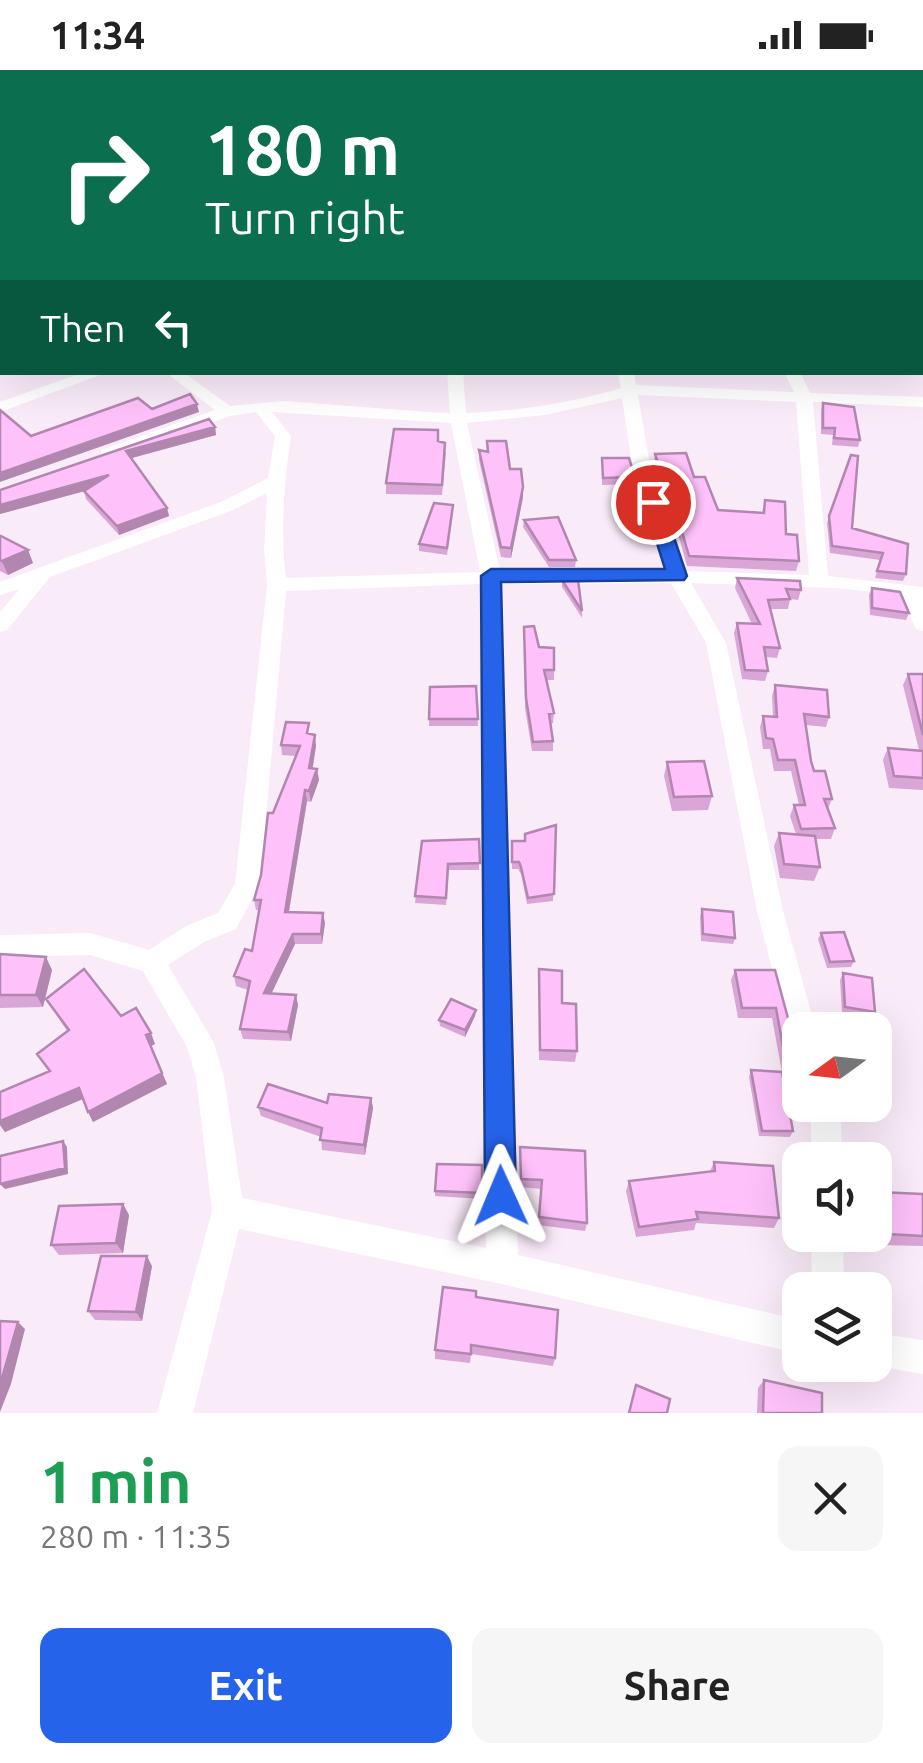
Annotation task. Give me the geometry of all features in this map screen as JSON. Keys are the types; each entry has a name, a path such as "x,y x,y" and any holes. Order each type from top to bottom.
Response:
{"street":[{"path":"0,407 91,375"},
{"path":"176,375 226,411"},
{"path":"455,375 458,418 491,576 502,1268"},
{"path":"794,375 804,396 818,582"},
{"path":"87,461 226,411 347,408 458,418 592,403 629,381 923,402"},
{"path":"629,381 641,465 677,576 716,644 770,911 797,1012"},
{"path":"152,962 195,934 227,921 246,885 277,585 273,551 276,481 283,436 274,420 260,408"},
{"path":"0,588 227,506 276,481"},
{"path":"0,625 43,573"},
{"path":"277,585 491,576 677,576 818,582 916,592 923,624"},
{"path":"0,946 90,944 152,962 200,1044 210,1077 228,1211 175,1413"},
{"path":"228,1211 782,1332"},
{"path":"892,1352 923,1357"}],"building":[{"path":"190,394 197,404 0,473 0,410 31,436 138,398 152,409"},
{"path":"823,403 854,407 860,440 834,438 835,428 823,428"},
{"path":"209,419 215,427 126,451 167,508 117,526 84,491 109,475 0,505 0,490"},
{"path":"394,429 438,430 438,441 445,443 442,485 386,483"},
{"path":"487,441 506,441 510,469 521,469 523,487 511,548 501,547 479,450 488,452"},
{"path":"686,453 694,477 705,477 718,510 764,513 765,500 785,502 786,534 797,535 799,561 689,556 665,473 661,473 655,454"},
{"path":"851,455 858,456 852,528 908,544 906,574 877,571 883,553 832,546 829,516"},
{"path":"602,458 629,458 635,477 603,478"},
{"path":"434,503 453,505 447,548 419,544"},
{"path":"558,517 576,560 549,560 524,520"},
{"path":"1,536 28,550 0,560"},
{"path":"737,578 800,581 801,590 786,589 790,599 768,600 780,648 764,647 768,671 745,670 737,623 760,624"},
{"path":"562,580 578,580 582,611"},
{"path":"872,588 900,592 909,613 872,608"},
{"path":"534,626 539,647 554,648 554,670 544,670 554,713 549,714 553,741 533,742 526,698 524,627"},
{"path":"908,674 923,674 923,735"},
{"path":"775,685 827,690 829,717 804,714 811,761 814,771 825,771 832,799 824,799 835,828 801,829 794,805 805,805 795,760 778,760 773,739 766,738 763,716 777,717"},
{"path":"476,686 478,719 429,719 430,687"},
{"path":"286,722 309,723 307,733 315,735 309,768 317,769 309,791 305,790 285,912 323,913 321,934 293,934 264,993 296,995 288,1032 240,1029 250,981 234,976 245,949 252,951 261,900 254,900 268,813 273,813 300,746 281,745"},
{"path":"888,748 923,751 923,778 894,776"},
{"path":"704,761 712,796 674,797 667,762"},
{"path":"556,825 554,894 528,898 519,862 512,862 512,841 525,841 525,834"},
{"path":"779,833 815,836 820,867 784,864"},
{"path":"479,839 480,863 448,864 446,898 415,896 422,841"},
{"path":"702,909 733,912 735,938 703,934"},
{"path":"844,932 854,961 830,962 821,933"},
{"path":"0,954 46,957 36,995 0,995"},
{"path":"84,969 121,1016 136,1008 151,1033 146,1035 162,1073 88,1112 79,1088 0,1121 0,1092 50,1071 37,1054 69,1030 46,999"},
{"path":"539,969 562,971 562,1003 576,1004 577,1051 540,1050"},
{"path":"735,970 775,970 786,1012 782,1012 782,1041 776,1008 742,1008"},
{"path":"843,973 872,978 875,1012 845,1007"},
{"path":"451,999 476,1010 465,1030 439,1020"},
{"path":"751,1070 782,1072 782,1122 791,1122 793,1131 762,1131"},
{"path":"268,1084 327,1103 329,1094 371,1098 364,1145 320,1140 322,1128 258,1107"},
{"path":"63,1141 65,1168 0,1184 0,1156"},
{"path":"520,1147 585,1151 587,1223 539,1217 542,1180 521,1179"},
{"path":"714,1162 773,1166 779,1218 696,1212 698,1219 639,1227 629,1181 715,1171"},
{"path":"437,1164 482,1165 482,1193 435,1191"},
{"path":"892,1193 923,1194 923,1236 892,1234"},
{"path":"123,1204 116,1243 51,1245 59,1206"},
{"path":"101,1256 147,1256 136,1312 88,1311"},
{"path":"443,1287 476,1291 476,1297 558,1310 555,1358 471,1345 471,1354 435,1350"},
{"path":"0,1321 18,1322 0,1385"},
{"path":"764,1380 822,1393 822,1413 763,1413"},
{"path":"636,1385 670,1399 667,1413 629,1413"}],"route":[{"path":"501,1196 491,576 677,576 653,502"}]}
